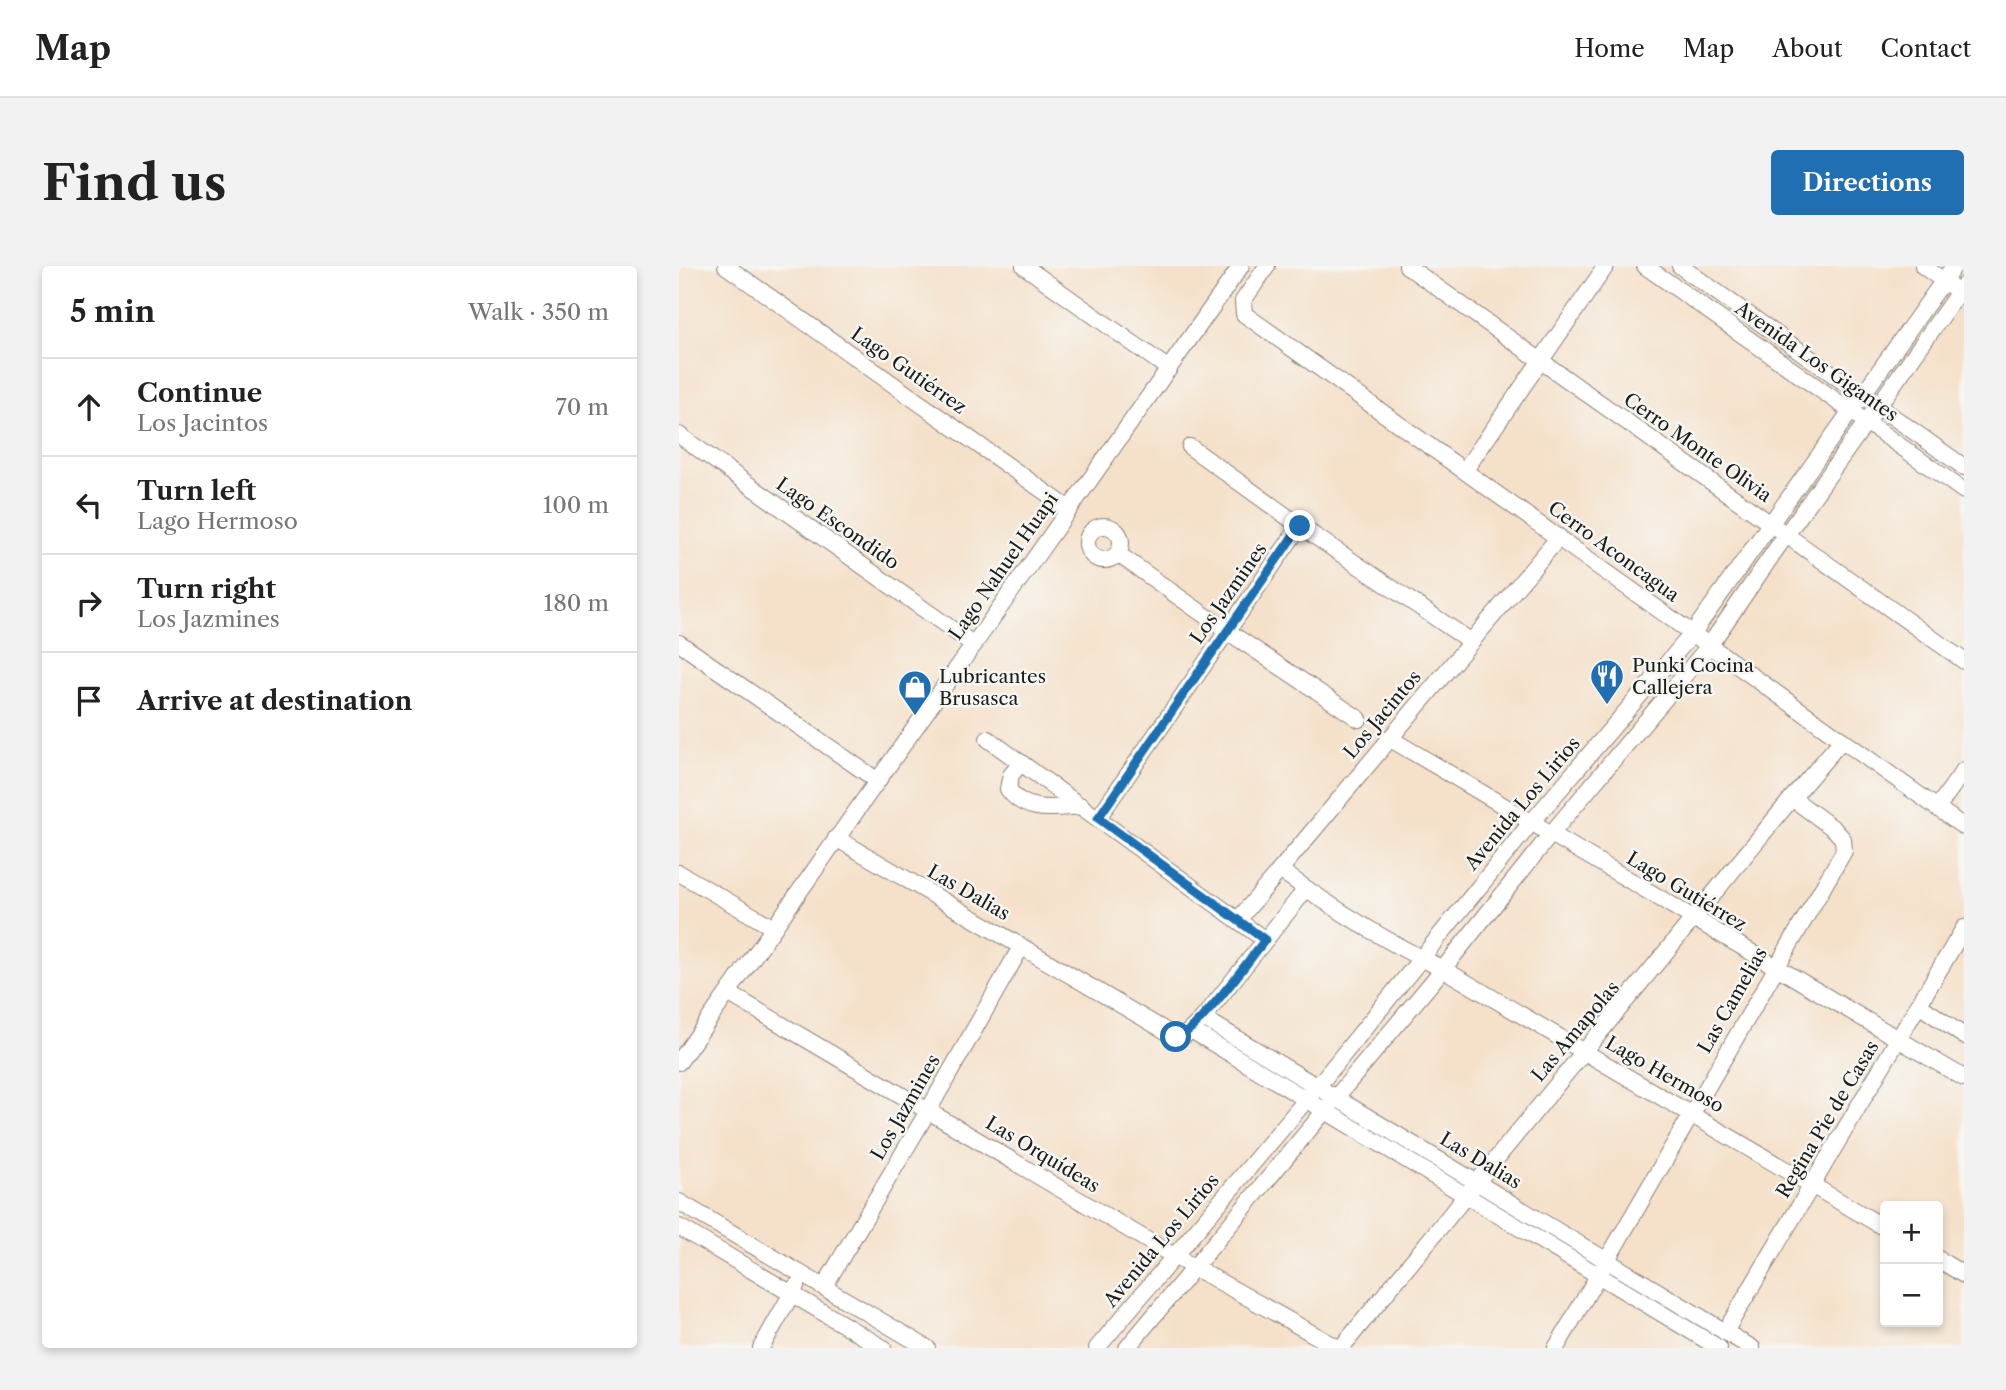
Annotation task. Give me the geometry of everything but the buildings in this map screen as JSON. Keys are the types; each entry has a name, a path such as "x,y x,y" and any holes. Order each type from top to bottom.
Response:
{"street":[{"name":"Lago Gutiérrez","path":"726,266 1069,509"},
{"path":"1024,266 1169,369"},
{"name":"Lago Nahuel Huapi","path":"679,1062 1241,266"},
{"name":"Cerro Aconcagua","path":"1267,266 1246,296 1244,314 1964,827"},
{"name":"Cerro Monte Olivia","path":"1407,266 1964,661"},
{"path":"1465,470 1606,266"},
{"name":"Avenida Los Gigantes","path":"1645,266 1964,491"},
{"name":"Avenida Los Gigantes","path":"1680,266 1964,467"},
{"path":"1127,1348 1709,646 1866,421 1962,291 1923,266"},
{"name":"Avenida Los Lirios","path":"1097,1348 1312,1093 1531,823 1692,634 1954,266"},
{"name":"Lago Escondido","path":"679,435 974,645"},
{"path":"1190,447 1300,526 1470,641"},
{"name":"Los Jazmines","path":"1098,818 1300,526"},
{"name":"Los Jacintos","path":"1238,920 1559,537"},
{"path":"1118,554 1359,719"},
{"path":"679,643 878,781"},
{"path":"988,738 1265,940"},
{"name":"Lago Gutiérrez","path":"1389,738 1964,1078"},
{"name":"Las Amapolas","path":"1339,1348 1586,1052 1792,797 1842,740"},
{"path":"1021,763 1011,775 1008,789 1015,799 1028,807 1082,806"},
{"path":"1937,808 1964,770"},
{"name":"Las Camelias","path":"1556,1348 1844,851 1843,839 1834,829 1792,797"},
{"name":"Las Dalias","path":"836,838 1176,1037 1181,1037 1191,1030 1312,1093 1336,1098 1752,1348"},
{"name":"Lago Hermoso","path":"1280,870 1420,958 1880,1225"},
{"path":"679,873 774,928"},
{"path":"1191,1030 1307,889"},
{"name":"Regina Pie de Casas","path":"1725,1332 1964,929"},
{"name":"Los Jazmines","path":"824,1287 1021,947"},
{"name":"Las Orquídeas","path":"728,993 1174,1256 1339,1348"},
{"path":"1919,1005 1964,1036"},
{"name":"Las Dalias","path":"1203,1018 1312,1093 1325,1111 1719,1348"},
{"path":"679,1202 927,1348"},
{"path":"679,1227 883,1348"},
{"path":"1943,1262 1964,1275"},
{"path":"761,1348 803,1275"}],"place":[{"name":"Punki Cocina Callejera","path":"1607,706"},
{"name":"Lubricantes Brusasca","path":"915,717"}],"route":[{"path":"1176,1037 1184,1036 1203,1018 1265,940 1098,818 1300,526"}]}
